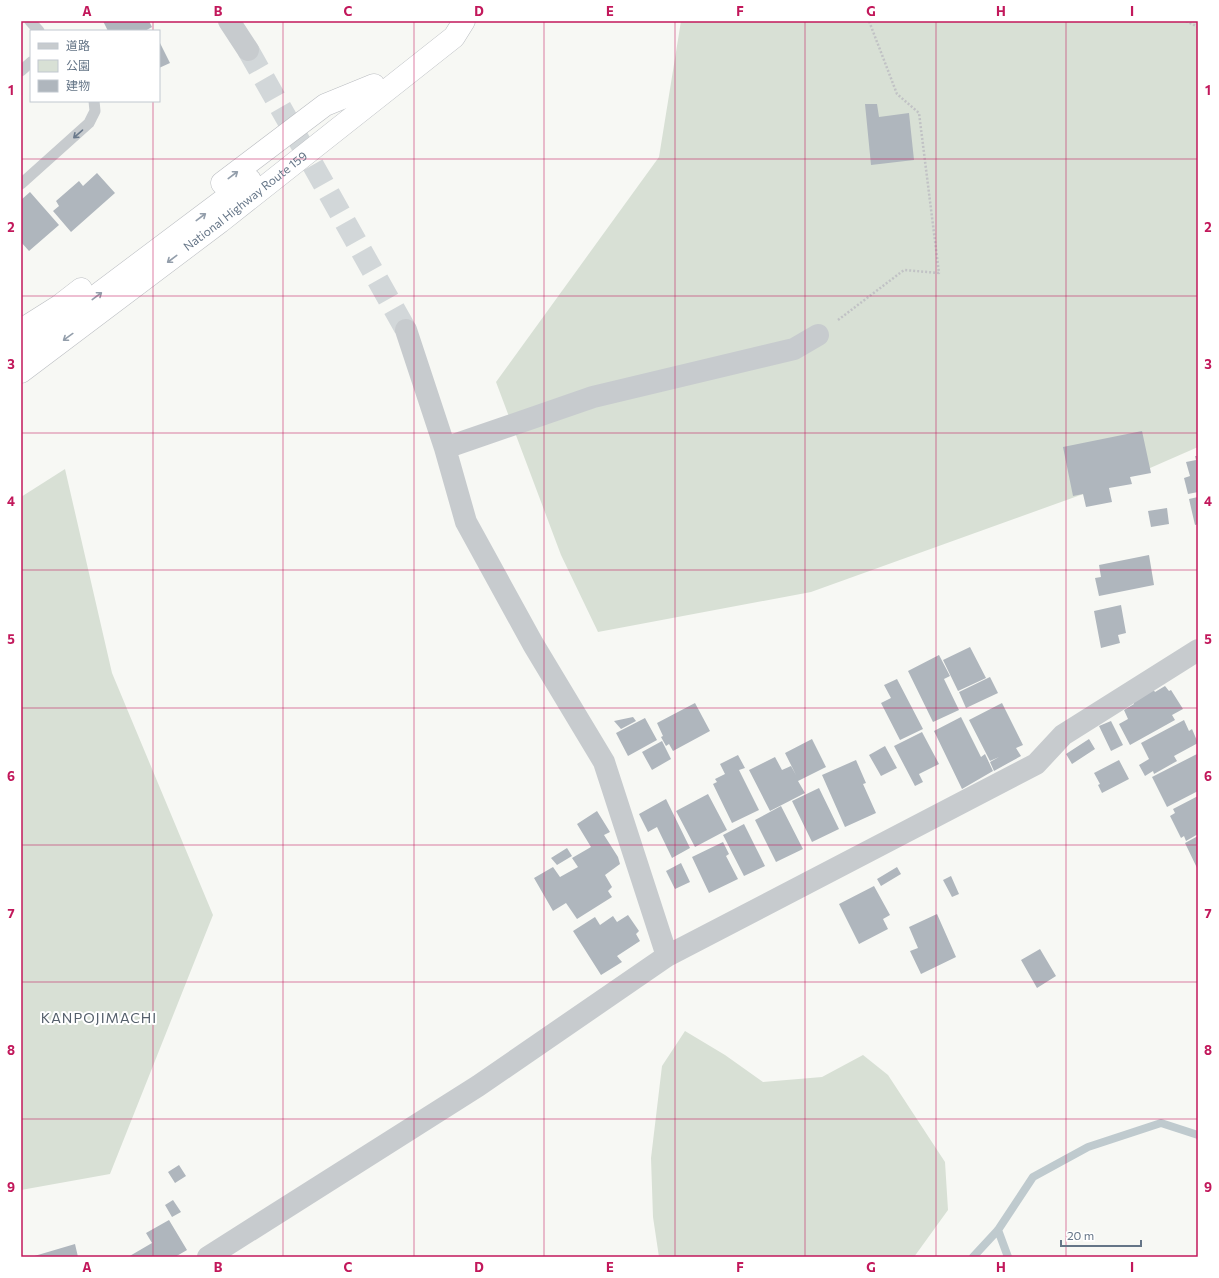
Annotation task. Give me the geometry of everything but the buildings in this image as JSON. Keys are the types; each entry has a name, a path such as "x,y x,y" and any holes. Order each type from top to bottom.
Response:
{"highway":[{"name":"National Highway Route 159","path":"21,352 374,85 444,29 463,22"},
{"name":"National Highway Route 159","path":"21,372 226,217 454,36 463,22"},
{"path":"21,330 59,306 325,105 374,85"}],"street":[{"path":"229,21 248,50"},
{"path":"406,330 445,448 466,522 533,644 604,762 667,956"},
{"path":"445,448 592,397 794,349 818,335"},
{"path":"208,1257 478,1086 667,956 1036,764 1063,735 1198,650"}],"lane":[{"path":"30,21 38,30"},
{"path":"21,71 30,63"},
{"path":"21,184 89,123 95,111 94,102"}],"path":[{"path":"818,335 904,270 939,273 919,113 897,94 868,21"},
{"path":"1186,21 1198,26"}],"green space":[{"path":"681,21 1198,21 1198,447 1125,479 811,592 598,632 561,555 496,382 659,157"},
{"path":"65,469 112,673 213,915 110,1174 21,1190 21,497"},
{"path":"685,1031 725,1055 763,1082 822,1077 863,1055 888,1075 945,1162 948,1210 914,1257 659,1257 653,1217 651,1158 662,1066"}],"waterway":[{"path":"973,1257 998,1230 1033,1177 1088,1147 1161,1123 1198,1135"},
{"path":"998,1230 1008,1257"}],"tunnel":[{"path":"248,50 406,330"}],"district":[{"name":"KANPOJIMACHI","path":"99,1018"}]}
